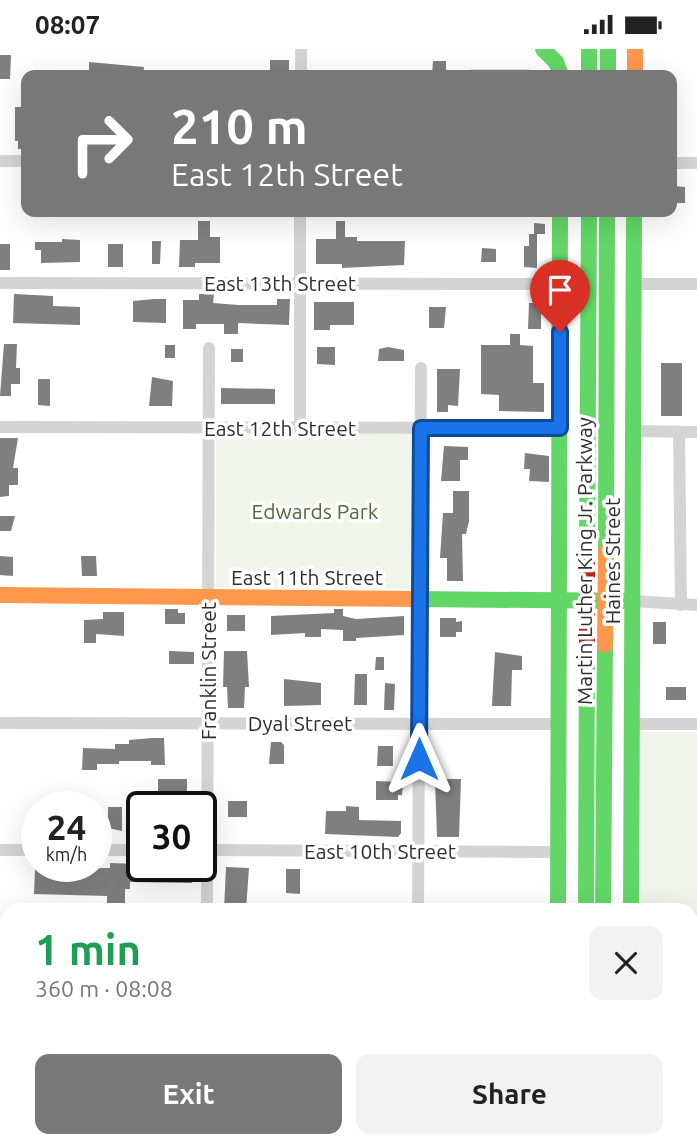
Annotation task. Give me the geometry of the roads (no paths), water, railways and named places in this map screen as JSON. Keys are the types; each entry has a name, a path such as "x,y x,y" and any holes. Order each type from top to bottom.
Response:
{"main road":[{"path":"543,49 556,62 559,70"},
{"path":"589,49 589,70"},
{"path":"607,70 608,49"},
{"path":"635,49 635,70"},
{"path":"558,903 560,217"},
{"name":"Martin Luther King Jr. Parkway","path":"586,903 589,217"},
{"name":"Martin Luther King Jr. Parkway","path":"603,903 607,217"},
{"name":"Haines Street","path":"631,903 634,217"},
{"name":"East 11th Street","path":"0,596 632,601"}],"street":[{"path":"301,70 302,49"},
{"path":"0,161 21,161"},
{"path":"677,163 697,163"},
{"path":"300,217 300,427"},
{"name":"East 13th Street","path":"0,283 560,284"},
{"path":"634,284 697,284"},
{"name":"Franklin Street","path":"206,791 209,348"},
{"path":"418,903 421,368"},
{"name":"East 12th Street","path":"0,427 560,428"},
{"path":"633,431 697,432"},
{"path":"679,432 681,605"},
{"name":"East 11th Street","path":"632,601 697,605"},
{"name":"Dyal Street","path":"0,723 559,724"},
{"path":"632,724 697,724"},
{"path":"0,850 21,850"},
{"name":"East 10th Street","path":"217,850 558,852"},
{"name":"Franklin Street","path":"206,882 207,903"}],"water":[{"path":"529,69 530,70 469,70"}],"park label":[{"name":"Edwards Park","path":"315,511"}]}
